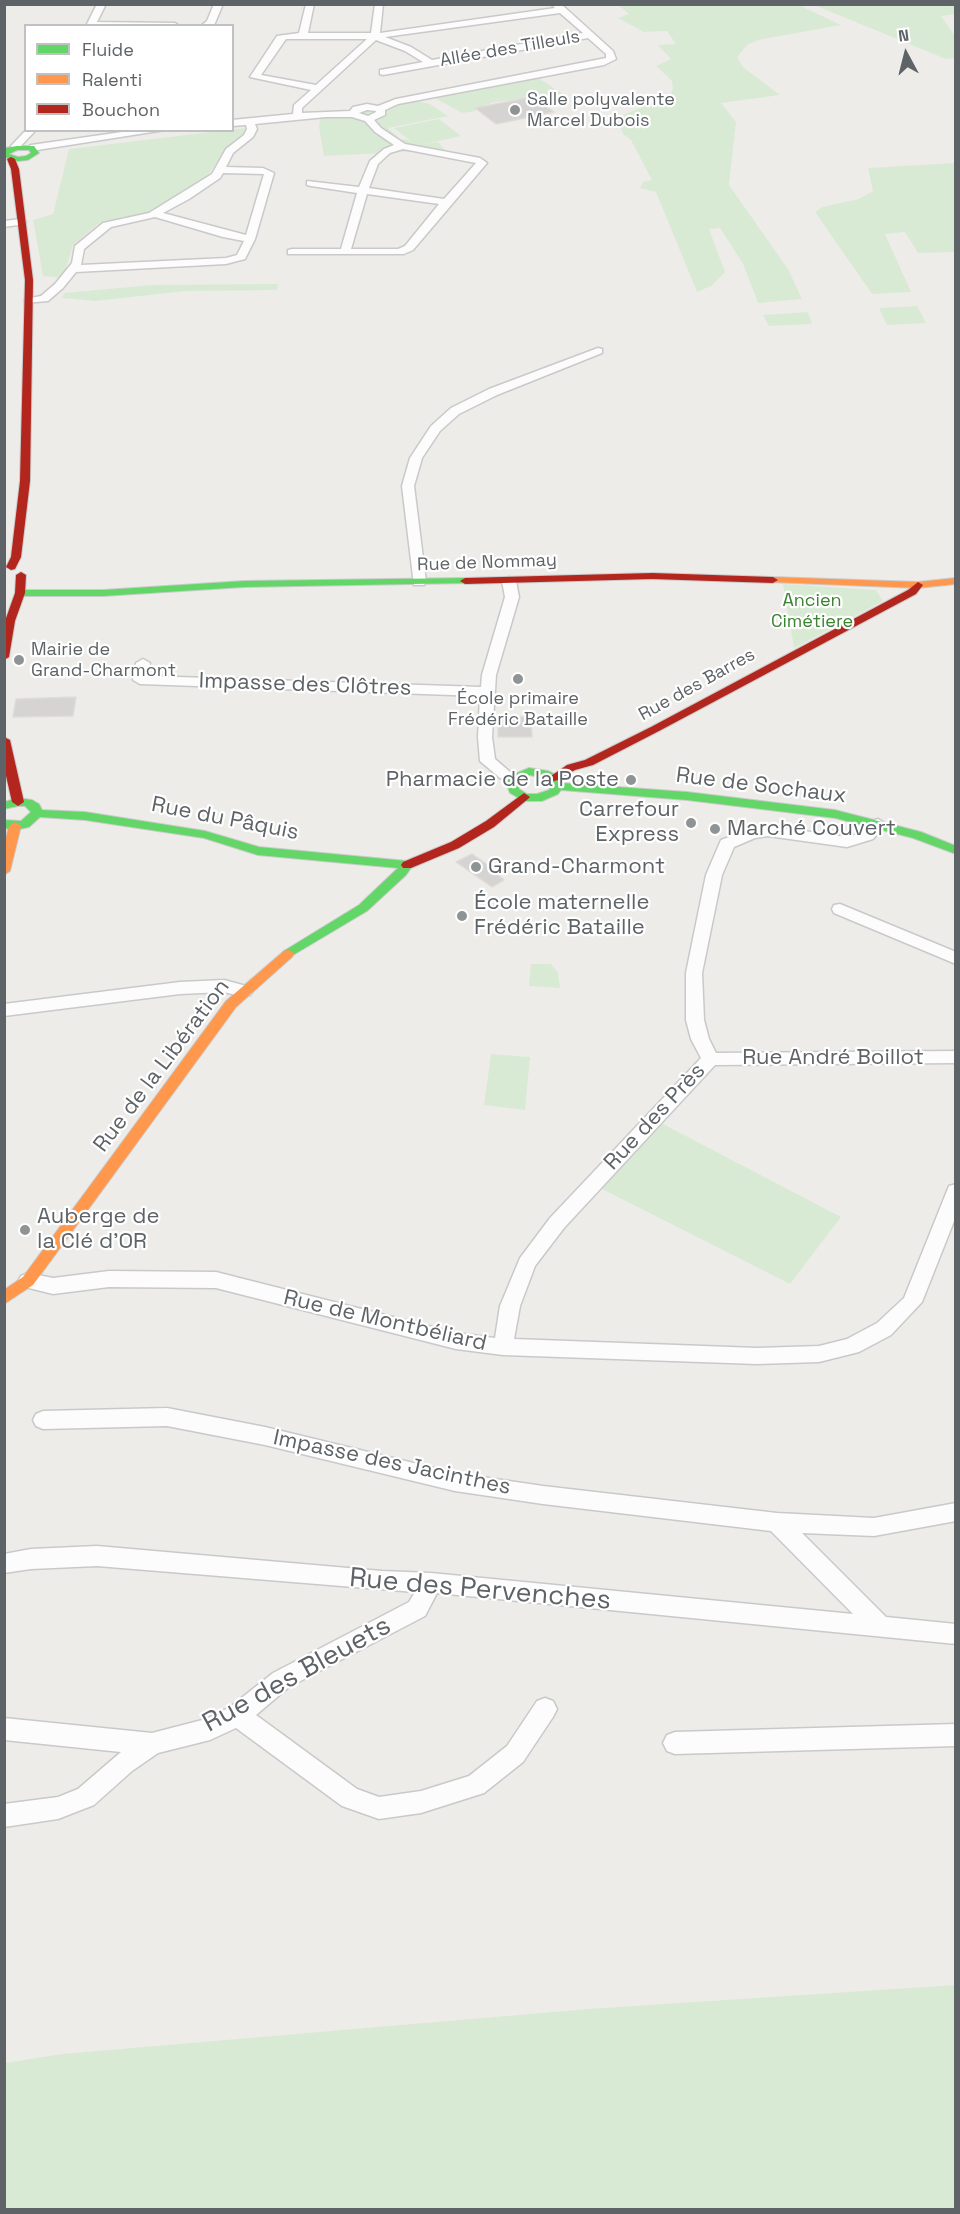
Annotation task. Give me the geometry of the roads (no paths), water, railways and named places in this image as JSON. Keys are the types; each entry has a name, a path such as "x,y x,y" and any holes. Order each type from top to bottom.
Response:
{"street":[{"path":"92,24 102,4"},
{"path":"303,36 310,4"},
{"path":"298,117 297,107 375,36 379,4"},
{"path":"317,88 255,77 280,38 375,36 558,7 612,56 604,62 396,102 379,109 356,109 353,114"},
{"path":"209,24 217,9"},
{"name":"Allée des Tilleuls","path":"383,72 589,35"},
{"name":"Allée des Tilleuls","path":"375,36 408,49 431,63"},
{"path":"234,123 353,114 368,118 381,115 382,112 379,109"},
{"path":"292,252 400,252 409,248 446,202 482,163 402,146 378,130 368,118"},
{"path":"29,301 44,299 59,286 77,263 79,248 102,228 114,222 154,214 185,197 219,173 229,151 248,137 252,129 250,121"},
{"path":"4,657 9,621 20,593 21,574 8,567 16,557 25,481 29,280 21,222 17,154 54,144 146,132"},
{"path":"345,252 363,190 380,156 402,146"},
{"path":"72,269 226,261 241,257 250,239 269,173 263,171 219,173"},
{"path":"311,183 446,202"},
{"path":"154,214 227,235 250,239"},
{"path":"4,224 21,222"},
{"path":"419,582 408,486 416,458 435,429 456,411 493,392 598,351"},
{"name":"Rue de Nommay","path":"20,593 93,593 244,584 508,581 652,576 918,585 956,581"},
{"path":"508,581 512,597 489,675 485,737 488,761 505,775 514,778 529,771 544,772 556,782 548,795 538,798 524,797 514,791 512,783 514,778"},
{"name":"Rue des Barres","path":"556,782 571,767 589,763 655,729 912,592 918,585"},
{"name":"Impasse des Clôtres","path":"143,663 140,680 488,692"},
{"path":"4,740 11,804 28,803 35,807 37,813 25,824 10,825 5,866"},
{"name":"Rue de Sochaux","path":"556,782 782,806 878,824 917,835 956,850"},
{"path":"406,865 455,845 490,824 524,797"},
{"name":"Rue du Pâquis","path":"37,813 85,816 142,825 205,836 258,850 406,865"},
{"name":"Rue des Près","path":"503,1347 510,1306 526,1263 557,1223 710,1059 700,1039 695,1020 694,974 714,875 727,844 751,834 768,831 847,842 867,836 878,824"},
{"name":"Rue de la Libération","path":"4,1298 28,1281 226,1009 283,957 318,938 363,908 402,872 406,865"},
{"path":"840,909 956,959"},
{"path":"4,1010 180,988 224,986 244,991"},
{"name":"Rue André Boillot","path":"710,1059 956,1057"},
{"name":"Rue de Montbéliard","path":"28,1281 53,1286 110,1279 216,1280 456,1341 503,1347 734,1356 819,1354 852,1346 884,1329 912,1302 956,1191"},
{"name":"Impasse des Jacinthes","path":"43,1420 167,1417 265,1436 455,1482 543,1495 777,1522 874,1527 956,1512"},
{"path":"777,1522 881,1627"},
{"name":"Rue des Pervenches","path":"4,1564 31,1559 97,1556 371,1581 430,1584 956,1634"},
{"name":"Rue des Bleuets","path":"4,1729 152,1744 210,1729 238,1715 281,1680 417,1609 430,1584"},
{"path":"238,1715 350,1798 379,1808 421,1802 477,1785 515,1754 545,1709"},
{"path":"675,1743 956,1735"},
{"path":"4,1816 58,1808 86,1797 124,1763 152,1744"}],"place":[{"name":"Salle polyvalente Marcel Dubois","path":"515,110"},
{"name":"Mairie de Grand-Charmont","path":"19,660"},
{"name":"École primaire Frédéric Bataille","path":"518,679"},
{"name":"Pharmacie de la Poste","path":"631,780"},
{"name":"Carrefour Express","path":"691,823"},
{"name":"Marché Couvert","path":"715,829"},
{"name":"Grand-Charmont","path":"476,867"},
{"name":"École maternelle Frédéric Bataille","path":"462,916"},
{"name":"Auberge de la Clé d'OR","path":"25,1230"}],"park label":[{"name":"Ancien Cimétiere","path":"812,611"}]}
